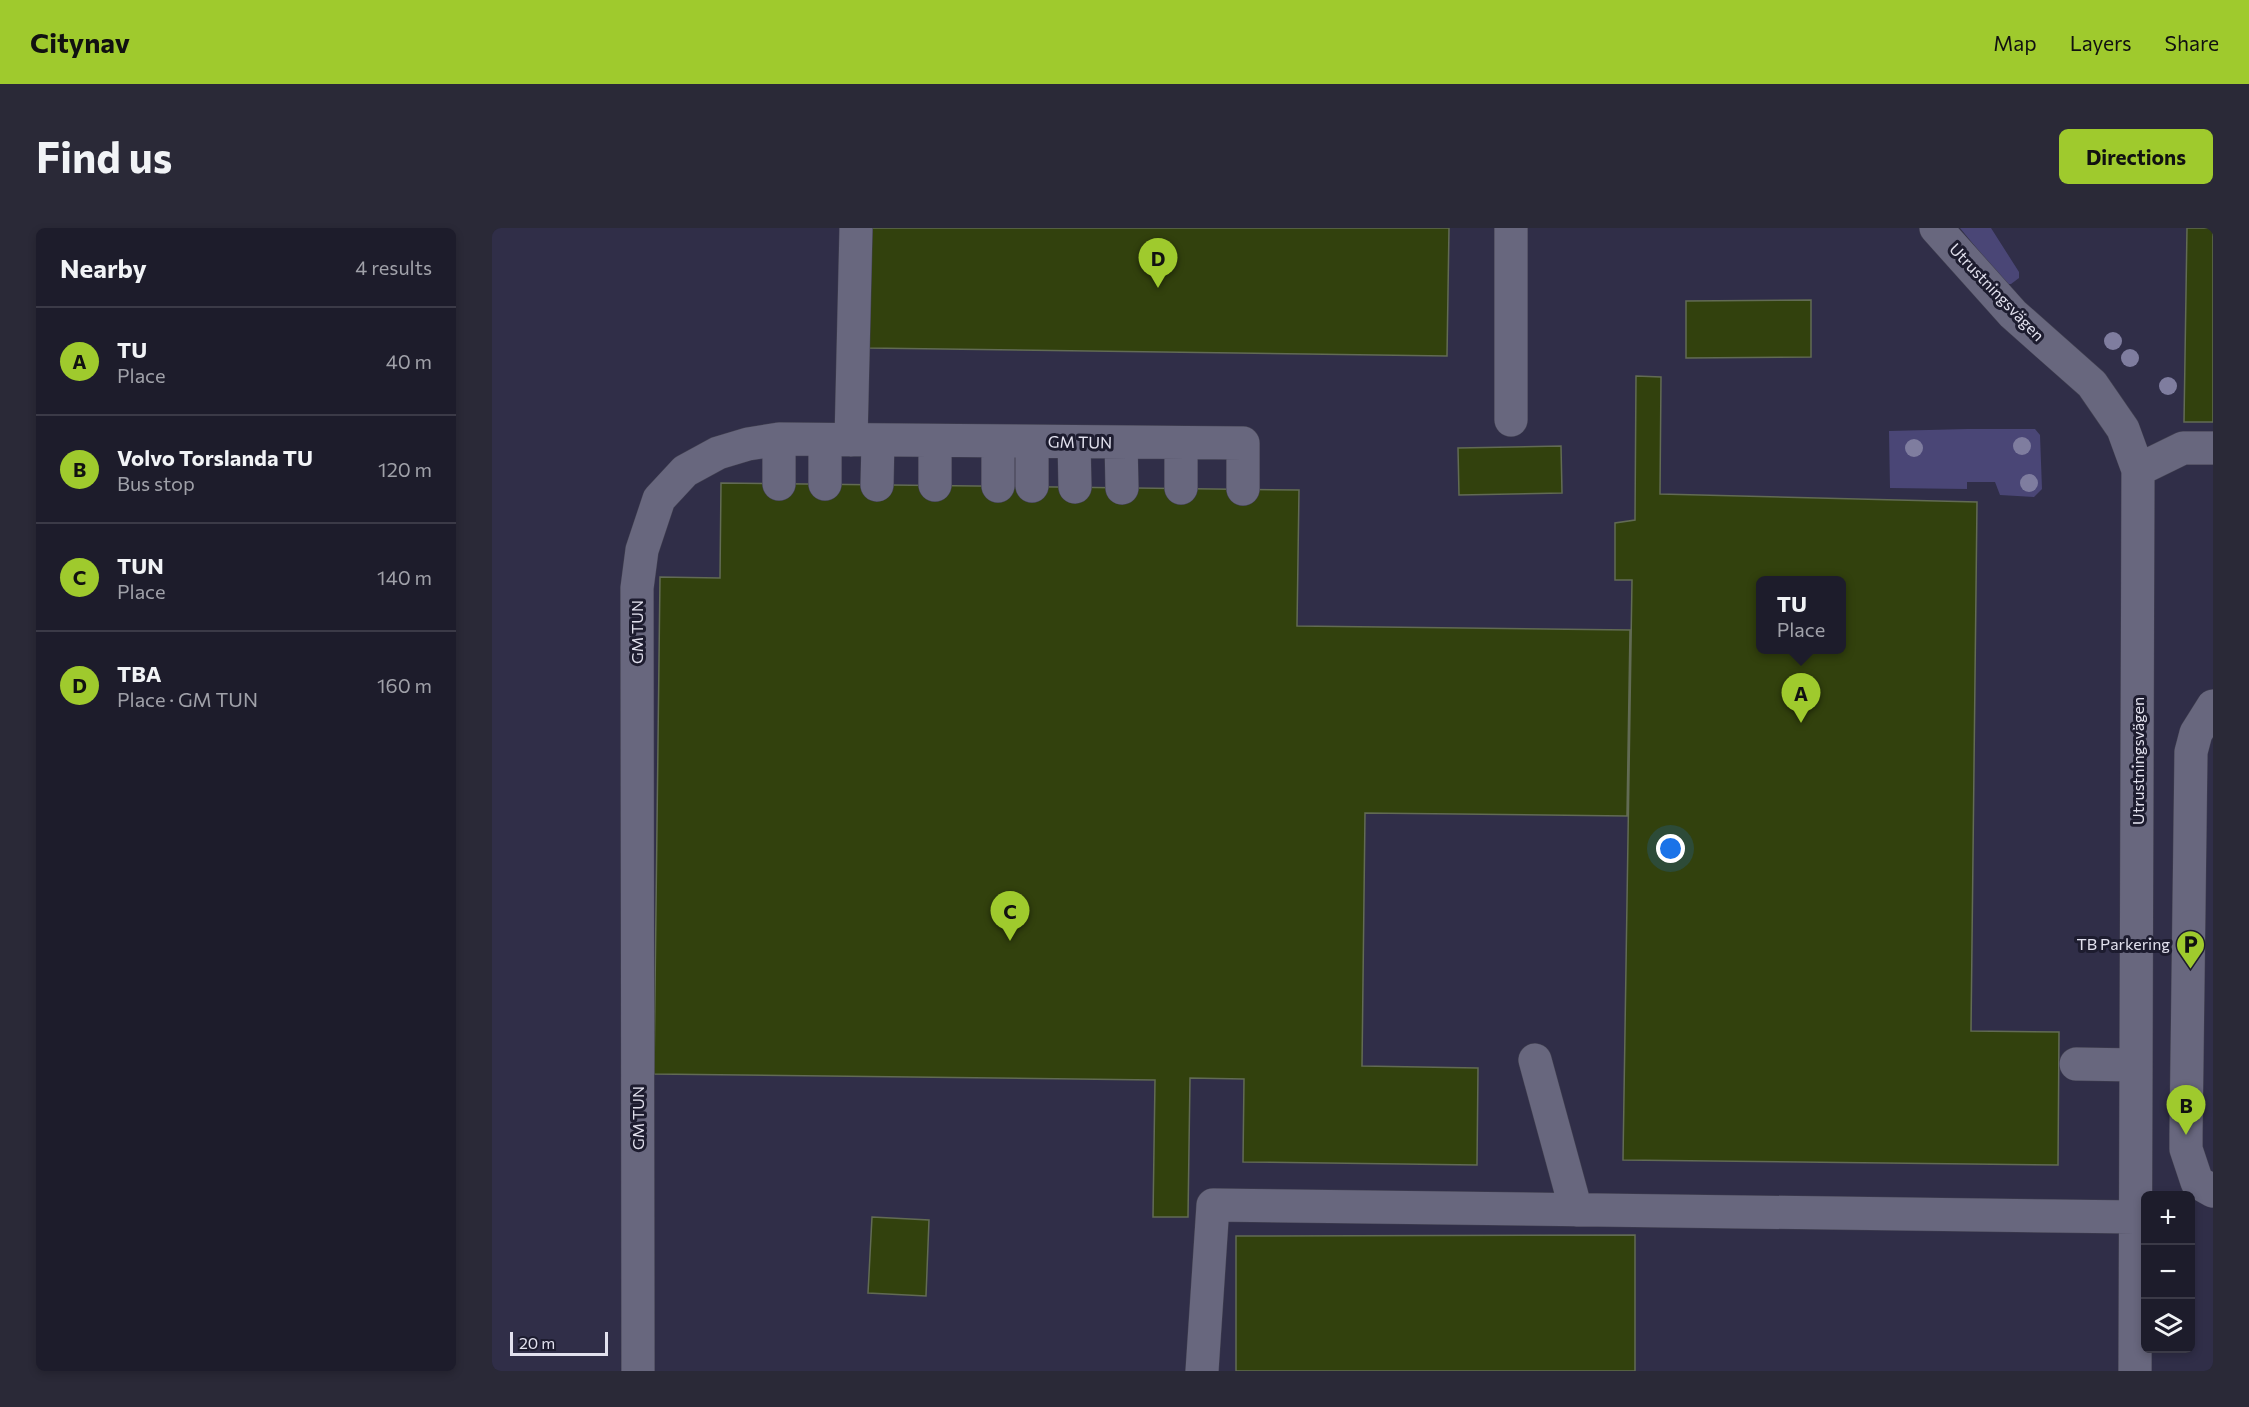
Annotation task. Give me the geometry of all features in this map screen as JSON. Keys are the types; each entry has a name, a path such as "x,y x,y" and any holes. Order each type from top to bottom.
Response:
{"street":[{"path":"825,484 852,440 856,228"},
{"path":"1511,228 1511,420"},
{"name":"Utrustningsvägen","path":"1936,228 2013,314 2092,384 2123,429 2138,470 2134,1371"},
{"path":"779,439 779,484"},
{"name":"GM TUN","path":"638,1371 638,588 642,550 659,500 685,471 718,453 748,444 779,439 1243,443 1243,489"},
{"path":"852,440 878,485"},
{"path":"935,485 936,441"},
{"path":"998,441 998,486"},
{"path":"1032,441 1032,486"},
{"path":"1074,442 1075,487"},
{"path":"1121,442 1122,488"},
{"path":"1181,443 1181,488"},
{"path":"2138,470 2183,448 2213,448"},
{"path":"2213,706 2196,733 2192,752 2186,1135 2186,1149 2197,1182 2213,1191"},
{"path":"1535,1060 1576,1210"},
{"path":"2076,1064 2136,1065"},
{"path":"1203,1371 1214,1205 2135,1217"}],"shaded area":[{"path":"492,228 2213,228 2213,1371 492,1371"},
{"path":"1960,228 1991,228 2019,272 2019,278 2011,284 2006,284"},
{"path":"2035,429 2040,435 2042,489 2034,497 2000,495 1995,482 1967,482 1967,489 1890,488 1889,431"}],"building":[{"path":"869,228 1449,228 1447,356 868,348"},
{"path":"2187,228 2213,228 2213,422 2184,422"},
{"path":"1811,300 1811,357 1686,358 1686,301"},
{"path":"1636,376 1661,377 1660,494 1977,502 1971,1031 2059,1032 2058,1165 1623,1160 1632,580 1615,580 1615,523 1635,520"},
{"path":"1561,446 1562,493 1459,495 1458,448"},
{"path":"721,483 1299,490 1297,626 1630,630 1627,816 1365,813 1362,1066 1478,1068 1477,1165 1243,1162 1244,1079 1190,1078 1188,1217 1153,1217 1155,1080 654,1074 660,577 720,578"},
{"path":"872,1217 929,1220 926,1296 868,1293"},
{"path":"1635,1235 1635,1371 1236,1371 1236,1236"}],"place":[{"name":"TBA","path":"1158,288"},
{"name":"TU","path":"1801,723"},
{"name":"TUN","path":"1010,941"},
{"name":"TB Parkering","path":"2191,970"},
{"name":"Volvo Torslanda TU","path":"2186,1135"}]}
